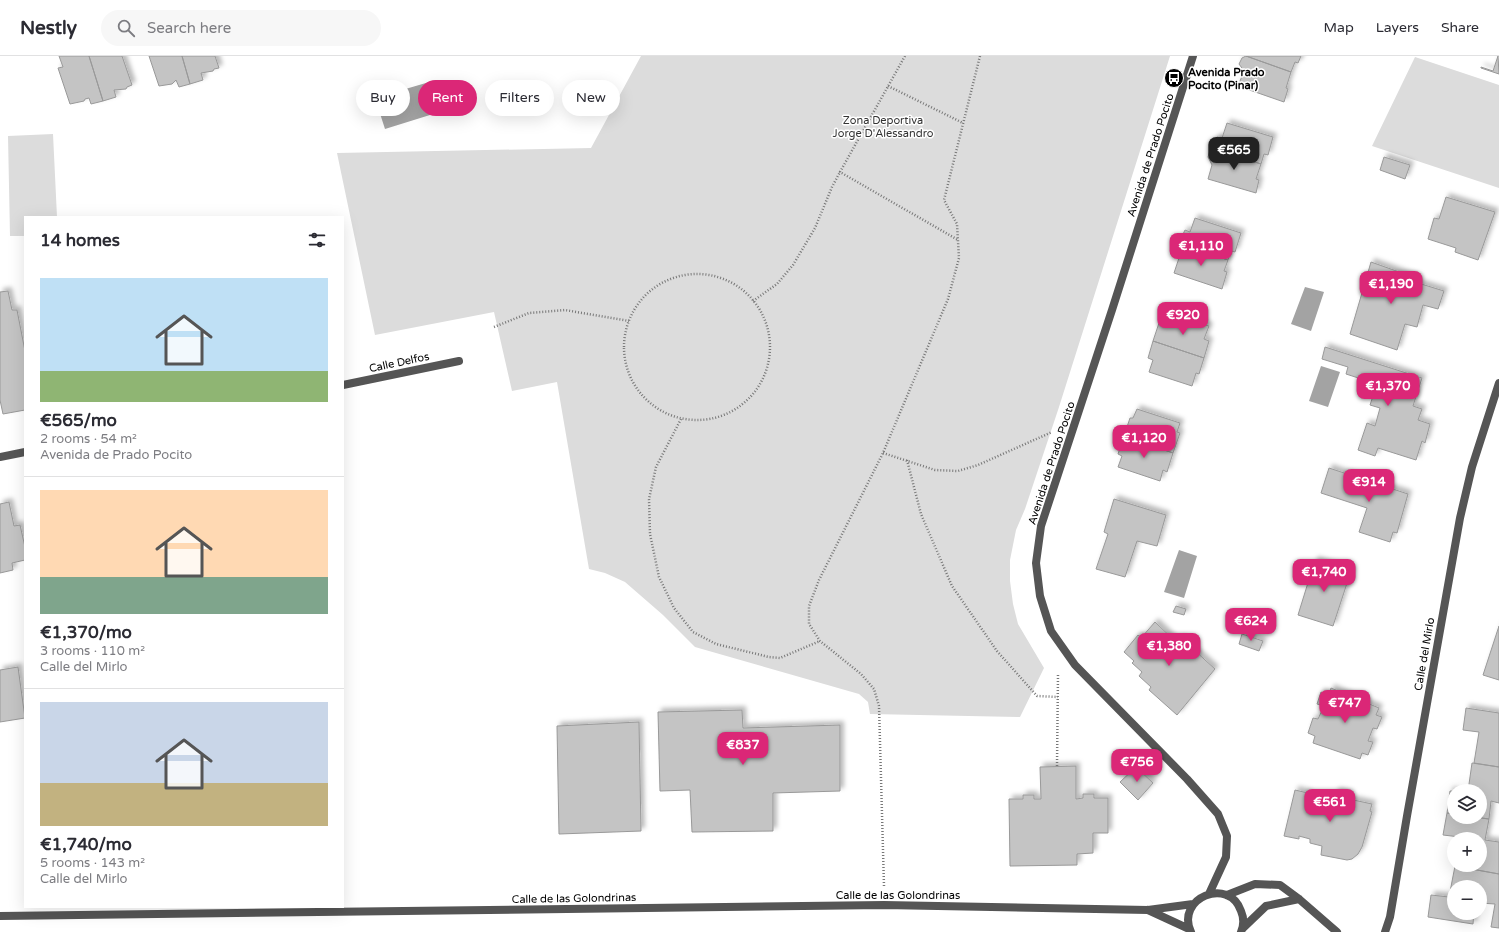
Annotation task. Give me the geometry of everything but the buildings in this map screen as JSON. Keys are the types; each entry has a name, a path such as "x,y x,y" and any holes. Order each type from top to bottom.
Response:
{"street":[{"name":"Avenida de Prado Pocito","path":"1193,56 1041,526 1036,563 1040,596 1051,631 1075,665 1187,779 1218,814 1227,836 1226,857 1209,894"},
{"name":"Calle Delfos","path":"344,385 459,361"},
{"name":"Calle del Mirlo","path":"1385,932 1390,917 1460,518 1472,468 1499,383"},
{"path":"0,457 24,452"},
{"path":"1227,895 1255,884 1280,885 1299,899 1337,932"},
{"path":"1190,930 1188,920 1193,904 1200,898 1209,894 1221,893 1227,895 1235,901 1241,909 1244,918 1242,930"},
{"path":"1242,930 1266,906 1299,899"},
{"name":"Calle de las Golondrinas","path":"0,916 884,905 1148,910 1193,904"},
{"name":"Calle de las Golondrinas","path":"1148,910 1190,930"}],"path":[{"path":"753,300 777,284 793,264 815,228 832,187 905,56"},
{"path":"884,905 879,706 874,689 861,674 820,641 809,624 809,606 819,580 883,453 948,299 959,258 957,224 944,200 980,56"},
{"path":"888,86 963,123"},
{"path":"840,172 958,240"},
{"path":"693,274 715,277 726,281 741,289 753,300 763,315 769,333 770,351 767,368 760,385 748,400 717,418 700,421 681,419 664,413 649,403 637,390 628,374 624,356 624,338 628,321 637,306 648,293 661,284 677,277 693,274"},
{"path":"494,327 529,313 565,310 628,321"},
{"path":"681,419 656,467 649,498 650,534 659,577 674,608 693,632 710,641 716,644 769,657 780,658 820,641"},
{"path":"883,453 935,470 958,471 978,465 1055,431"},
{"path":"907,460 921,514 952,586 997,652 1037,696 1058,697"},
{"path":"1057,766 1058,674"}],"green space":[{"name":"Zona Deportiva Jorge D'Alessandro","path":"641,56 1170,56 1059,407 1025,509 1016,530 1010,560 1010,581 1013,604 1018,624 1044,668 1020,717 870,714 868,702 859,694 695,647 663,615 625,582 605,573 589,569 557,382 512,391 494,312 375,335 337,153 591,148 608,116 620,116 620,95"},
{"path":"1415,57 1499,85 1499,188 1372,146"},
{"path":"53,134 57,216 24,216 24,236 10,236 8,136"}],"shaded area":[{"path":"418,85 418,116 427,116 385,129 381,116 410,116 410,88"},
{"path":"1305,287 1324,292 1311,331 1291,324"},
{"path":"1321,366 1340,372 1328,407 1309,401"},
{"path":"1179,550 1197,556 1184,598 1164,592"}],"place":[{"name":"Avenida Prado Pocito (Pinar)","path":"1174,78"}]}
